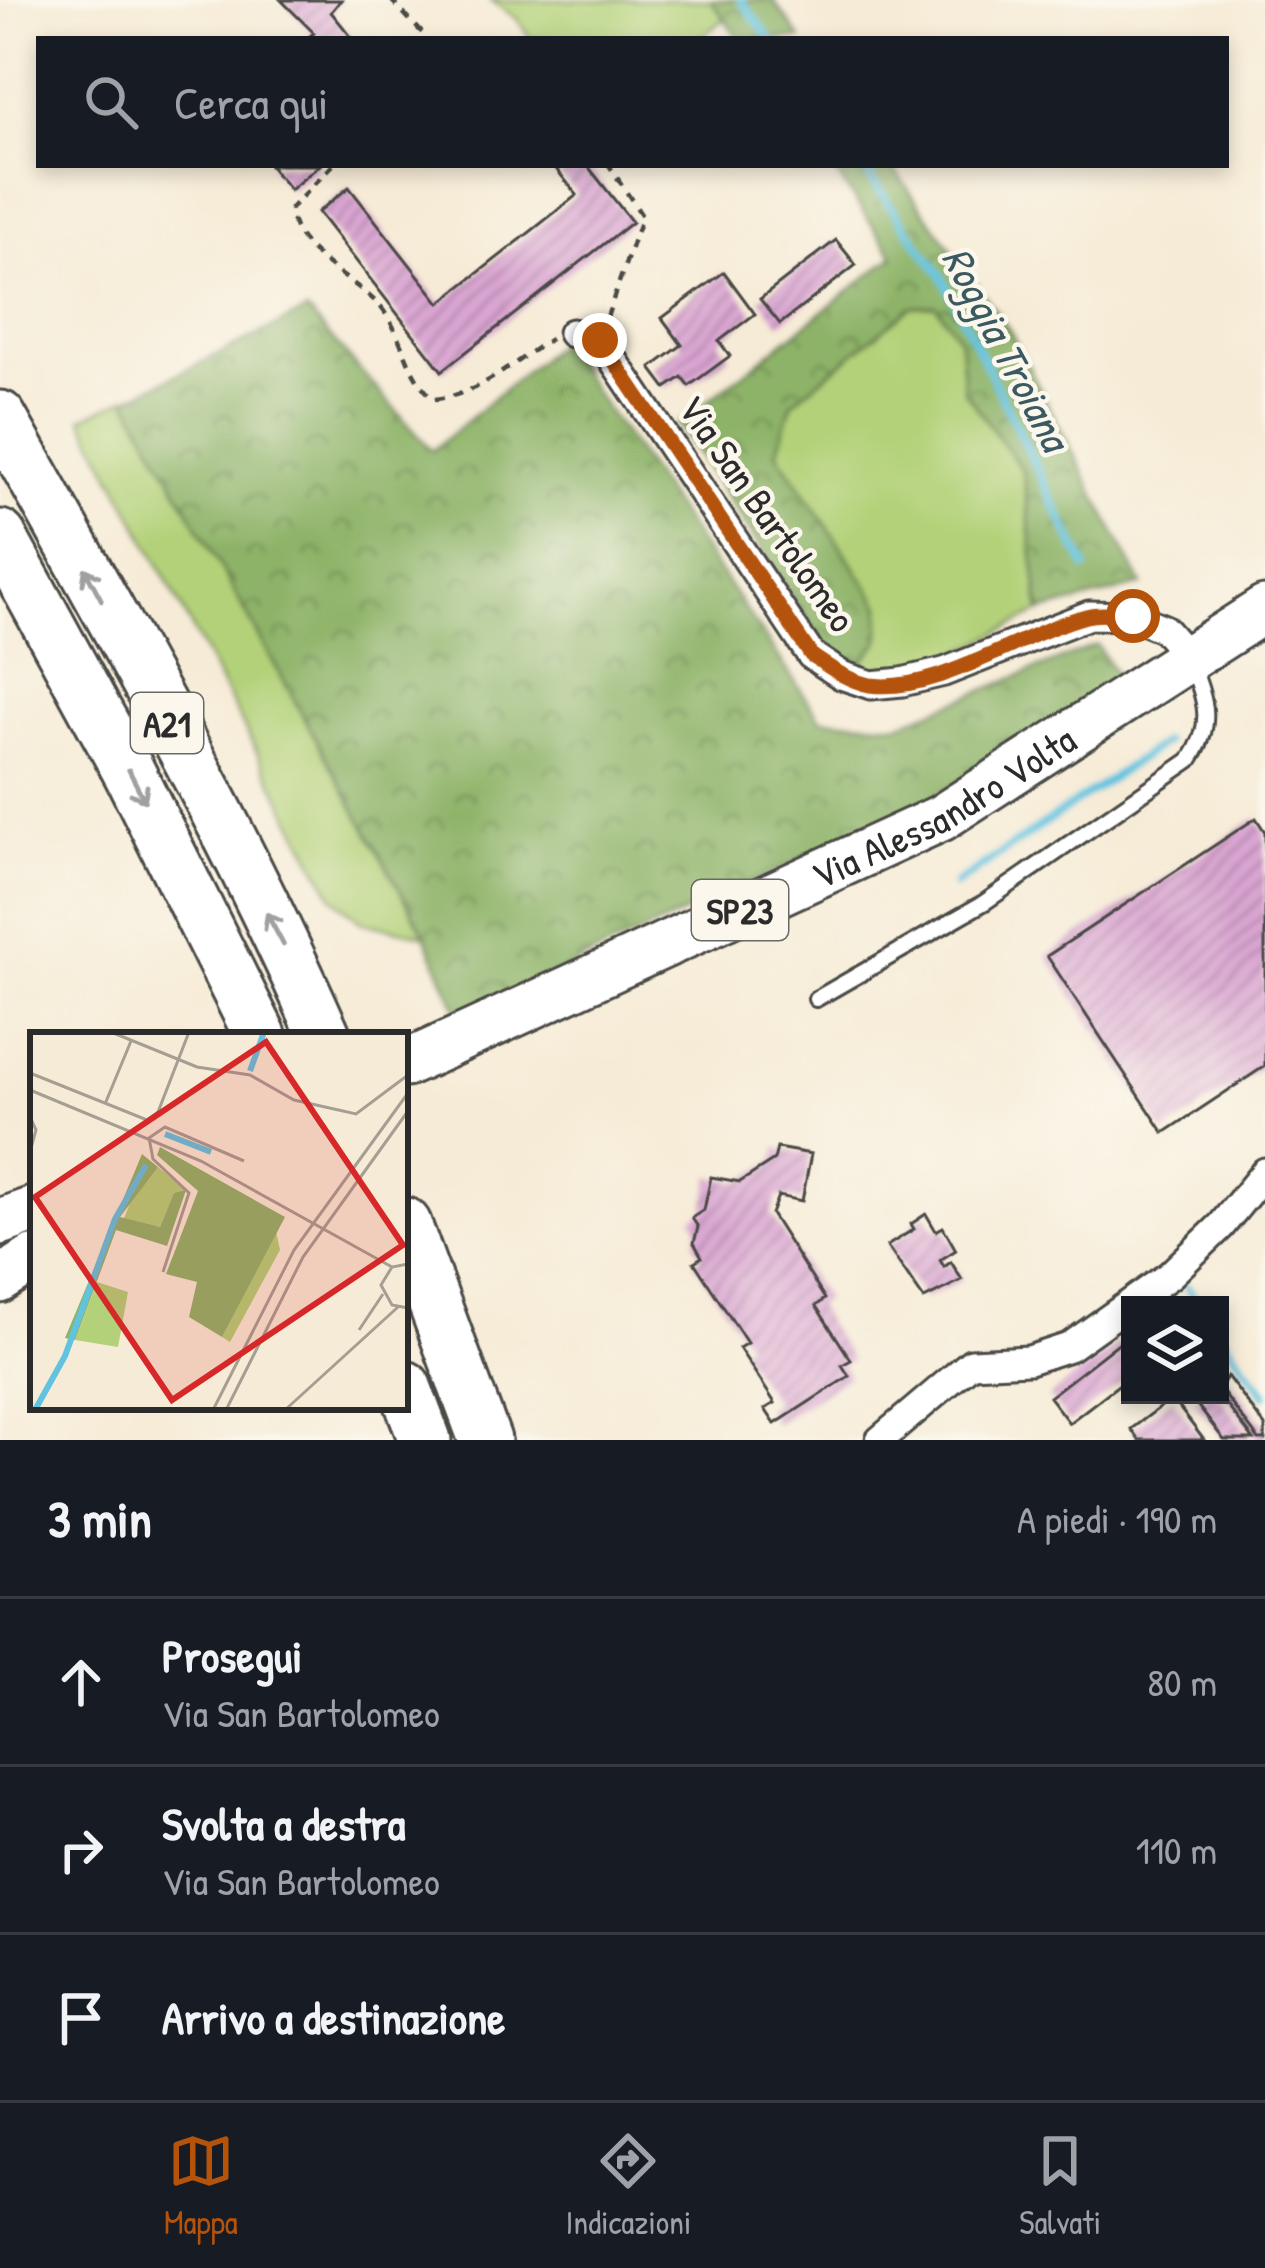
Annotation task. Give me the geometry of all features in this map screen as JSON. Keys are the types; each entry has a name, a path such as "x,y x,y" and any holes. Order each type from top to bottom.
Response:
{"highway":[{"name":"A21","path":"0,417 203,791 324,1032"},
{"name":"A21","path":"0,536 140,793 259,1032"},
{"path":"408,1232 485,1440"},
{"path":"408,1395 424,1440"}],"main road":[{"name":"Via Alessandro Volta","path":"408,1063 941,818 1265,609"},
{"path":"0,1222 30,1211"},
{"path":"0,1280 30,1261"}],"street":[{"name":"Via San Bartolomeo","path":"586,336 811,655 841,675 872,685 944,672 1089,615 1133,616 1164,629 1190,659"},
{"path":"880,1440 971,1363 1029,1360 1069,1347 1169,1275 1221,1226 1265,1172"}],"lane":[{"path":"816,999 985,902 1190,760 1204,739 1209,712 1190,659"}],"path":[{"path":"391,0 425,36"},
{"path":"330,168 291,208 296,232 381,307 409,370 434,399 460,397 553,337 586,336 641,230 642,216 611,168"}],"green space":[{"path":"490,0 711,0 725,19 702,36 529,36 517,19"},
{"path":"711,0 773,0 799,36 737,36"},
{"path":"832,168 893,168 1010,331 1142,585 1040,612 1023,471 964,390 960,340 936,305 910,307 792,403 777,452 881,606 880,640 860,665 824,644 678,424 894,256"},
{"path":"936,305 960,340 964,390 1023,471 1040,612 930,662 884,668 860,665 879,640 777,452 792,403 910,307"},
{"path":"307,311 432,451 560,342 821,719 899,724 1097,645 1120,682 928,801 460,1017 425,935 127,399"},
{"path":"127,398 425,935 362,922 333,897 82,418"}],"building":[{"path":"281,0 341,0 331,12 351,36 310,36 314,33"},
{"path":"272,168 316,168 290,190"},
{"path":"555,168 589,168 632,222 442,371 318,212 349,187 440,303 577,195"},
{"path":"836,240 856,265 780,324 760,299"},
{"path":"724,272 755,314 719,341 730,356 689,386 682,377 666,388 651,368 682,345 662,318"},
{"path":"1256,818 1265,832 1265,1066 1164,1133 1047,956"},
{"path":"777,1148 811,1154 802,1201 778,1196 771,1214 825,1299 816,1306 851,1360 842,1365 849,1376 775,1424 765,1409 775,1403 739,1348 747,1343 694,1262 702,1257 694,1243 698,1227 692,1218 704,1210 711,1177 740,1182 774,1160"},
{"path":"926,1214 936,1231 943,1227 956,1250 940,1260 944,1267 951,1262 962,1280 924,1299 887,1246 914,1229 911,1224"},
{"path":"1121,1341 1121,1383 1069,1423 1049,1397"},
{"path":"1229,1379 1265,1426 1265,1440 1259,1440 1229,1401"},
{"path":"1164,1404 1177,1404 1204,1440 1139,1440 1131,1429"},
{"path":"1196,1404 1226,1404 1254,1440 1224,1440"}],"waterway":[{"name":"Roggia Troiana","path":"741,0 768,36"},
{"name":"Roggia Troiana","path":"863,168 943,278 1086,568"},
{"name":"Roggia Troiana","path":"955,885 1164,742"},
{"name":"Roggia Troiana","path":"1187,1287 1194,1296"},
{"name":"Roggia Troiana","path":"1229,1344 1265,1394"}],"route":[{"path":"600,340 811,655 841,675 872,685 902,682 944,672 1089,615 1133,616"}]}
